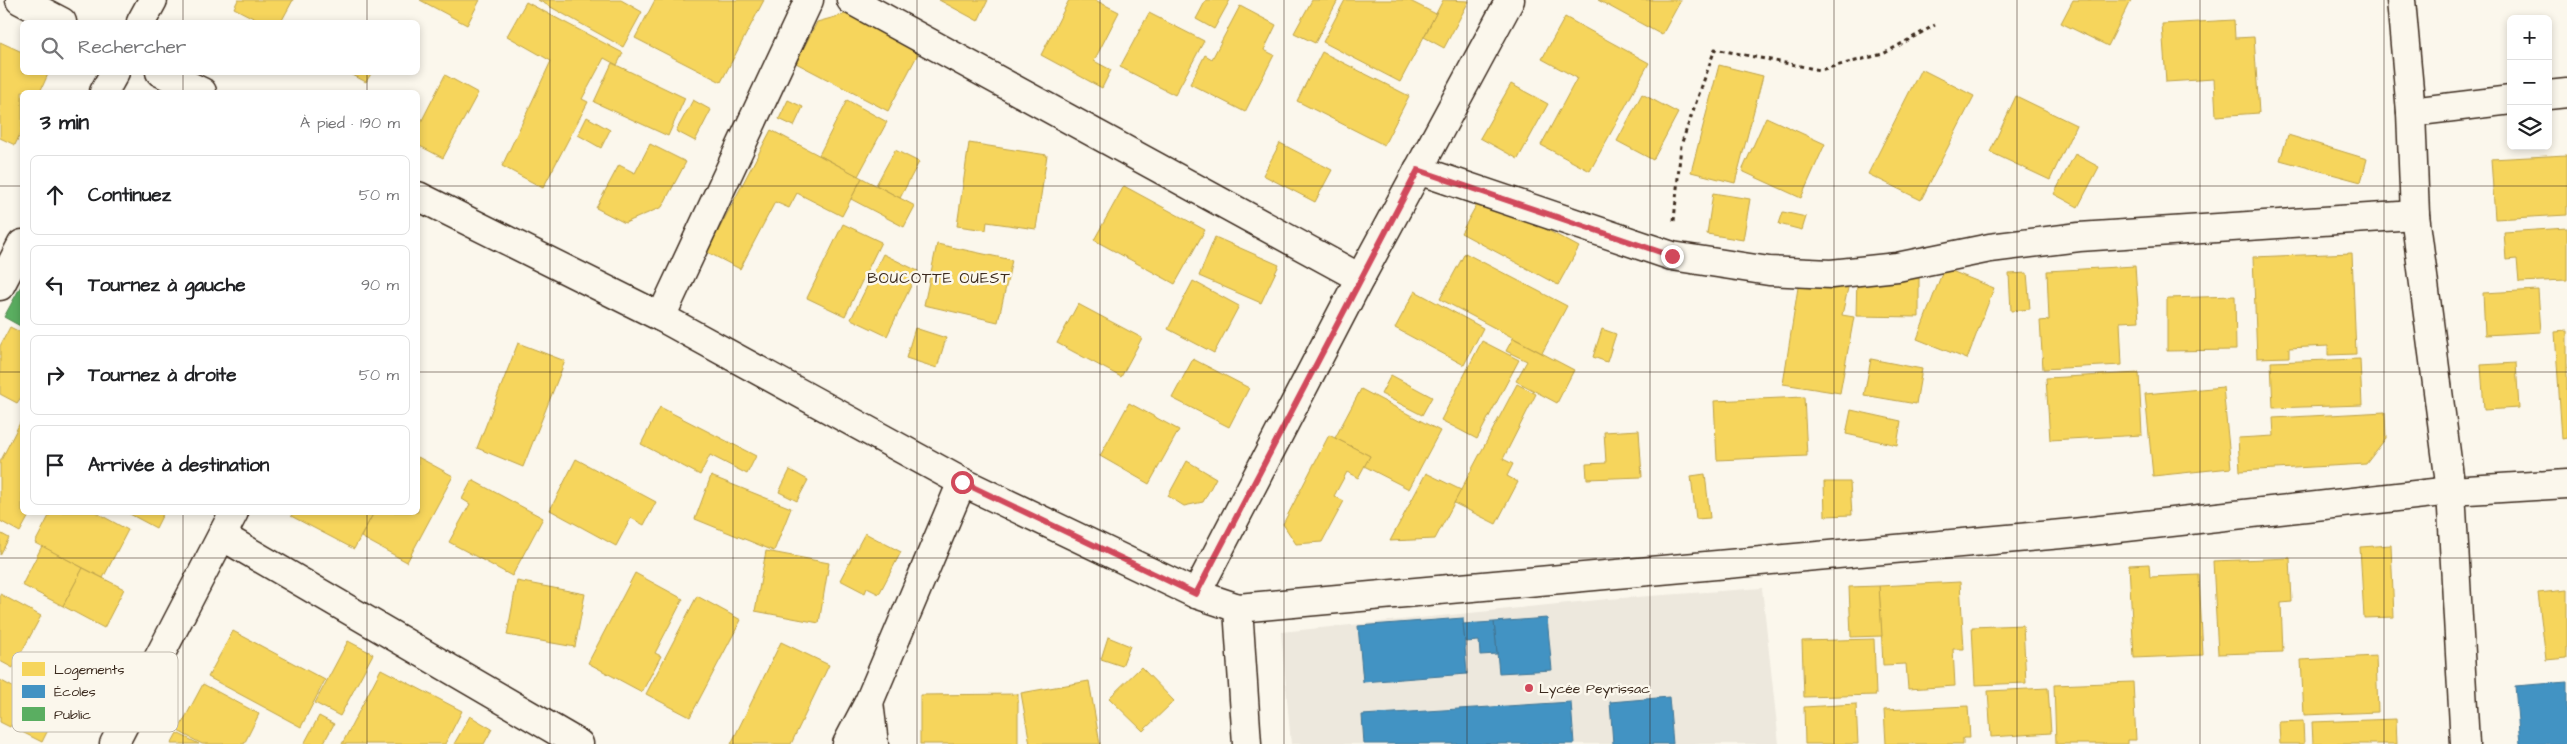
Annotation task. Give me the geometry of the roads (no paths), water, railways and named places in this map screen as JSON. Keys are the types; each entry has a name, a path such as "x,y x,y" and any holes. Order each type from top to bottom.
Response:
{"street":[{"path":"20,0 58,20"},
{"path":"142,20 153,0"},
{"path":"661,317 809,0"},
{"path":"851,0 1360,278"},
{"path":"1196,594 1360,278 1510,0"},
{"path":"2401,0 2411,112 2416,215 2451,491 2464,744"},
{"path":"105,90 112,75"},
{"path":"166,75 198,90"},
{"path":"2552,95 2567,93"},
{"path":"2411,112 2507,100"},
{"path":"1418,170 1672,256 1769,271 1831,274 1897,266 1990,248 2079,237 2416,215"},
{"path":"420,197 661,317 962,482 1196,594 1238,608 2073,533 2451,491 2567,484"},
{"path":"0,286 20,248"},
{"path":"848,744 869,702 962,482"},
{"path":"162,652 228,524 579,744"},
{"path":"1238,608 1247,744"},
{"path":"869,702 874,744"},
{"path":"114,744 120,732"}],"place":[{"name":"Lycée Peyrissac","path":"1529,688"}],"district":[{"name":"BOUCOTTE OUEST","path":"939,278"}]}
